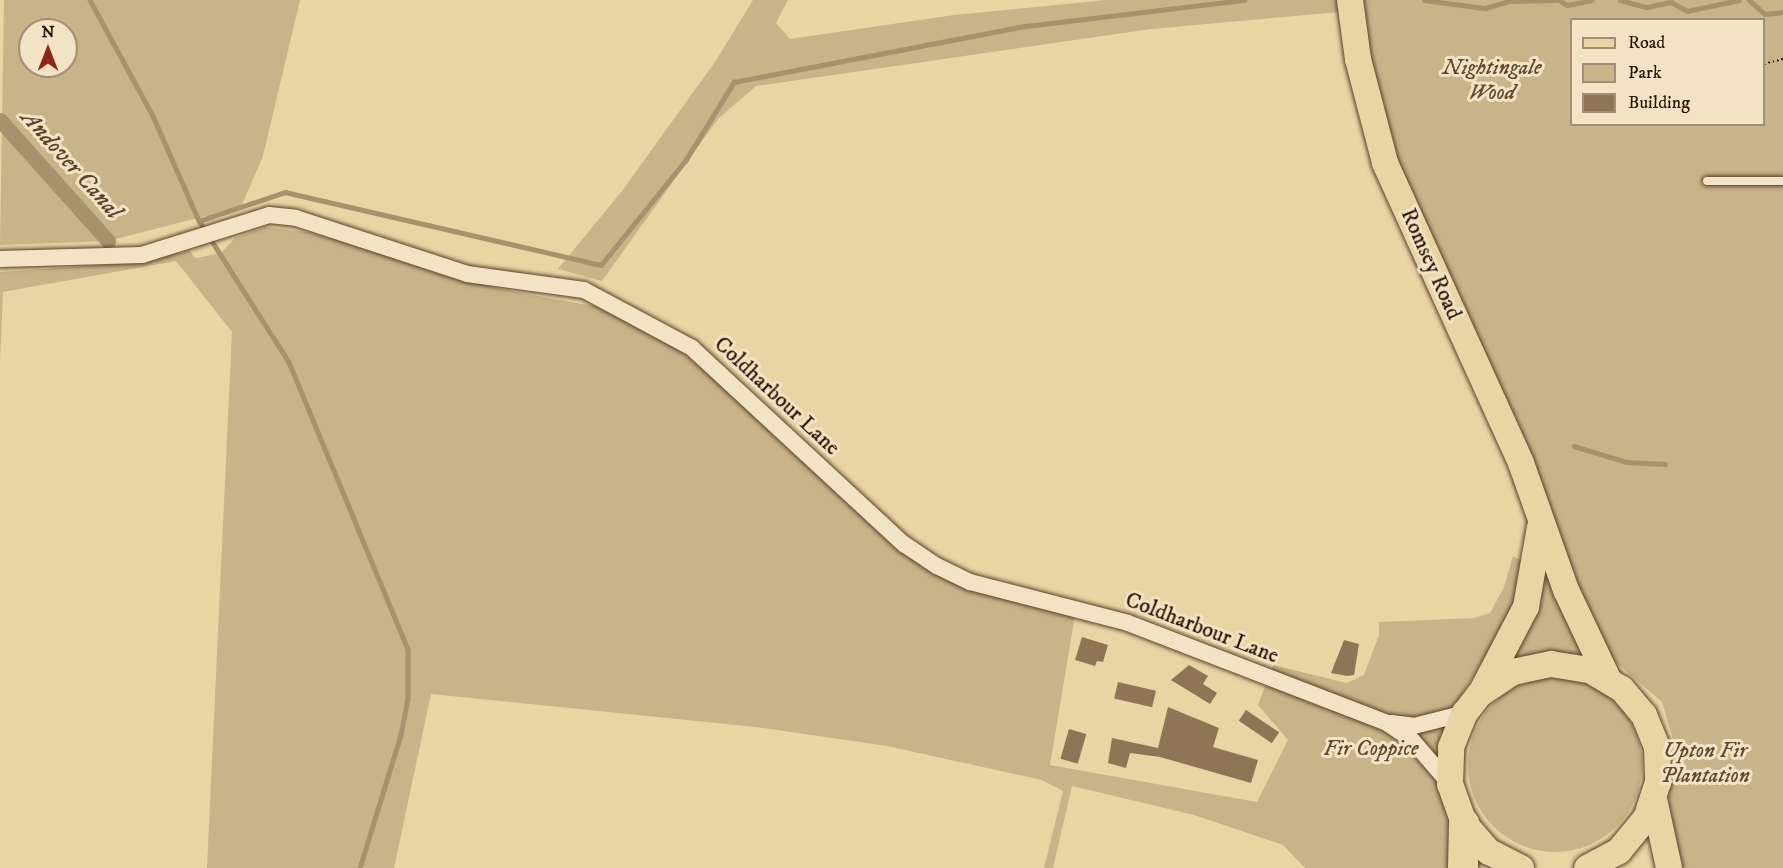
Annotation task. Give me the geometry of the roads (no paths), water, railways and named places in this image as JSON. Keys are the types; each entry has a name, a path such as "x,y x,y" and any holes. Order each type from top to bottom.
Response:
{"highway":[{"path":"1463,868 1464,823"}],"main road":[{"name":"Romsey Road","path":"1350,0 1358,59 1385,163 1521,463 1566,590 1608,679"},
{"name":"Romsey Road","path":"1450,784 1451,747 1526,607 1541,519"},
{"path":"1473,703 1513,672 1551,664 1571,665 1608,679 1634,701 1652,730 1659,765 1654,799 1635,836 1619,851 1587,868"},
{"path":"1450,784 1464,823 1489,852 1521,868"},
{"path":"1654,799 1669,868"}],"street":[{"name":"Coldharbour Lane","path":"0,260 142,255 200,240 242,220 269,215 296,218 467,274 584,290 692,348 904,544 937,566 970,582 1128,623 1388,723 1412,740 1450,784"},
{"name":"Coldharbour Lane","path":"1388,723 1414,726 1473,703"}],"lane":[{"path":"1707,181 1783,181"}],"waterway":[{"path":"90,0 153,116 199,221"},
{"path":"205,231 199,221 285,192 601,265 685,161 734,82 1026,26 1244,0"},
{"path":"1424,0 1485,8 1510,1 1555,0"},
{"path":"1559,0 1567,5 1592,0"},
{"path":"1620,0 1647,7 1671,2 1687,11 1739,0"},
{"path":"1749,0 1765,14 1783,12"},
{"name":"Andover Canal","path":"0,120 108,241"},
{"path":"210,238 289,362 408,649 408,699 401,735 360,868"},
{"path":"1574,446 1627,462 1665,464"}],"park label":[{"name":"Nightingale Wood","path":"1492,80"},
{"name":"Fir Coppice","path":"1371,749"},
{"name":"Upton Fir Plantation","path":"1705,762"}]}
